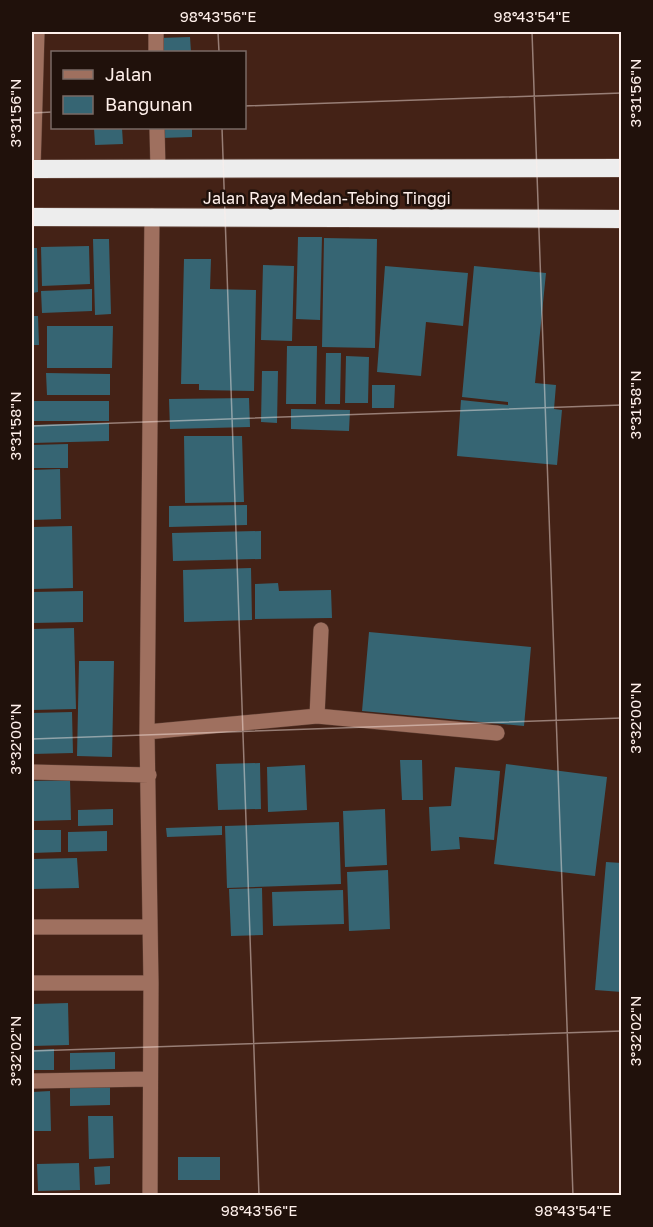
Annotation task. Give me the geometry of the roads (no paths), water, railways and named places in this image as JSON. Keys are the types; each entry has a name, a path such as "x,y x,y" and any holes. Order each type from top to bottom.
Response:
{"highway":[{"name":"Jalan Raya Medan-Tebing Tinggi","path":"32,169 621,168"},
{"name":"Jalan Raya Medan-Tebing Tinggi","path":"32,218 152,216 621,219"}],"street":[{"path":"32,169 36,32"},
{"path":"156,32 156,51"},
{"path":"157,129 158,169"},
{"path":"150,1196 151,983 147,732 152,216"},
{"path":"317,716 321,630"},
{"path":"147,732 317,716 497,733"},
{"path":"32,772 149,775"},
{"path":"32,927 150,927"},
{"path":"32,983 151,983"},
{"path":"32,1081 150,1079"}]}
